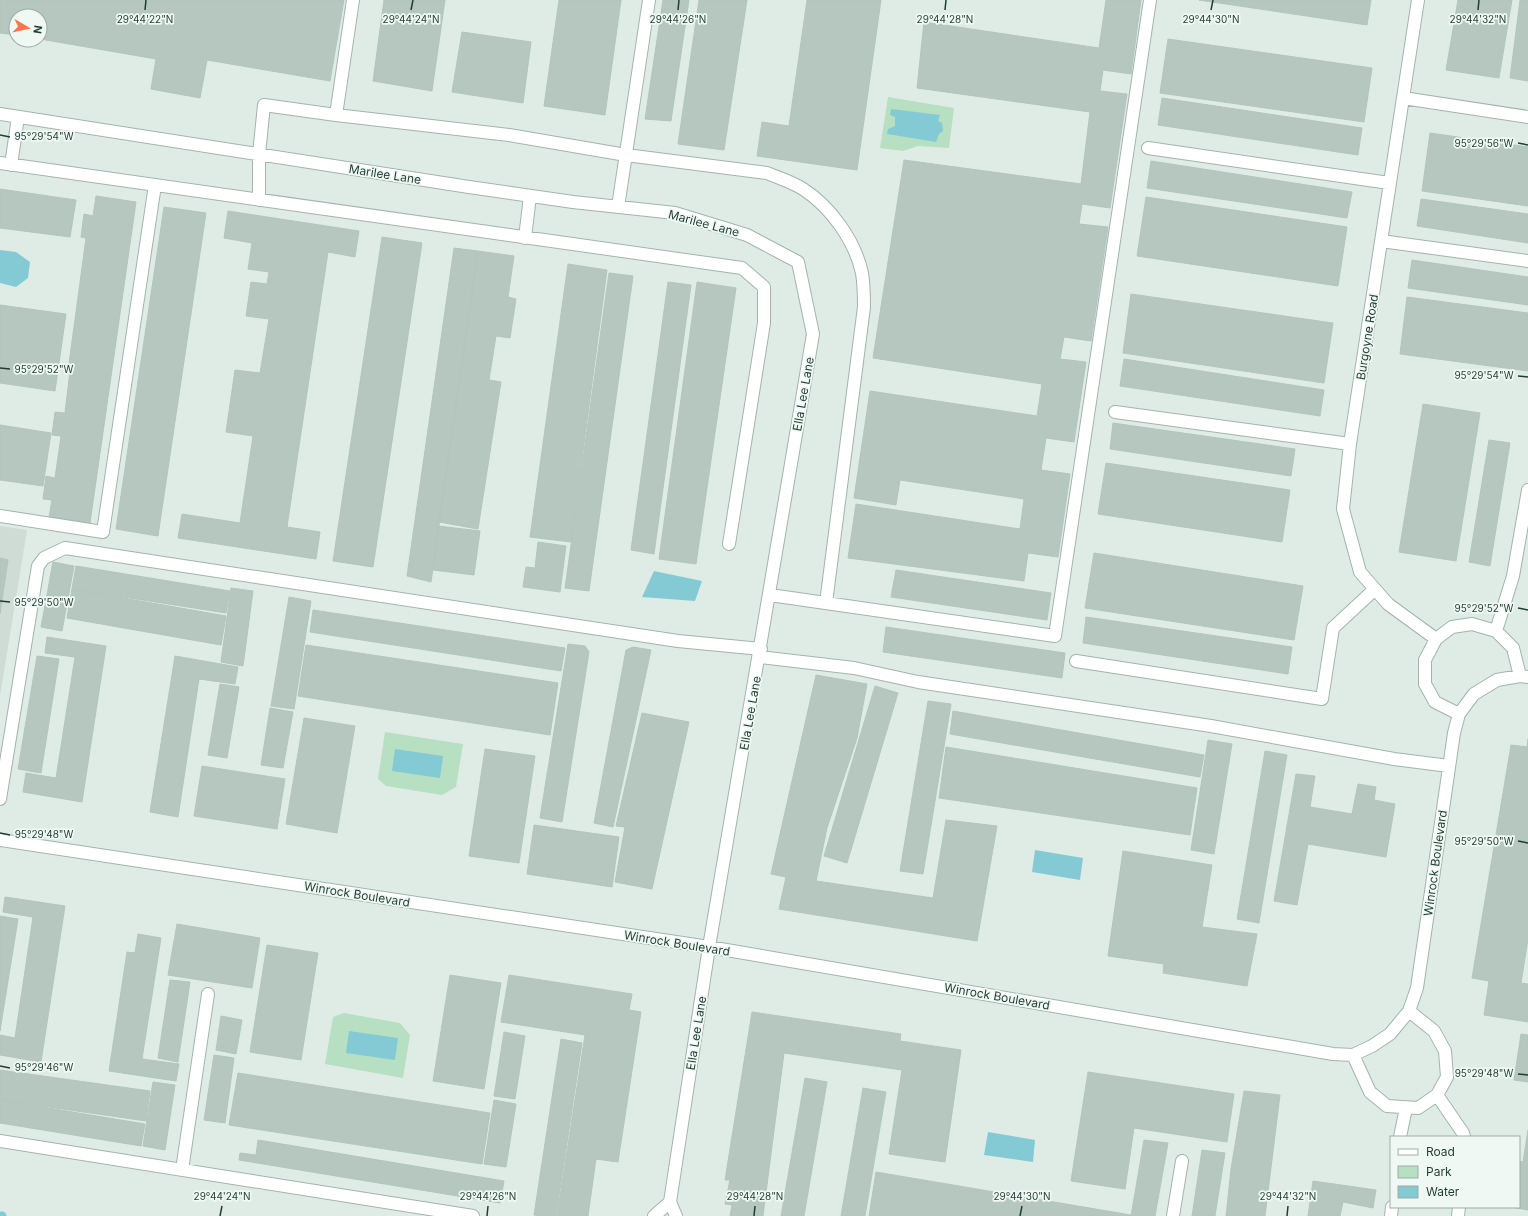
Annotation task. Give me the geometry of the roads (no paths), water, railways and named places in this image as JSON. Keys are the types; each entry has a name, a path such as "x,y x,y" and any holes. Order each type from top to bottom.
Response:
{"street":[{"path":"336,115 353,0"},
{"path":"618,207 649,0"},
{"path":"770,595 1055,636 1150,0"},
{"name":"Burgoyne Road","path":"1418,0 1350,444 1343,508 1360,572 1388,604 1436,639"},
{"path":"1403,98 1528,117"},
{"path":"259,200 259,154 264,105 509,135 626,154 767,173 802,188 815,197 829,211 843,230 852,247 861,271 864,288 864,307 826,603"},
{"name":"Marilee Lane","path":"0,114 530,196 675,213 747,235 766,245"},
{"path":"18,117 6,164 742,268 764,286 764,323 729,544"},
{"path":"1148,148 1389,183"},
{"path":"0,516 103,532 155,185"},
{"path":"525,238 530,196"},
{"path":"1381,242 1528,261"},
{"name":"Ella Lee Lane","path":"670,1202 709,947 814,334 798,262 766,245"},
{"path":"1115,412 1350,444"},
{"path":"1496,631 1513,576 1526,516 1528,490"},
{"path":"0,799 38,566 44,558 65,548 760,653 854,668 918,682 1211,726 1394,759 1449,766"},
{"path":"1076,661 1322,699 1333,628 1375,589"},
{"name":"Winrock Boulevard","path":"0,840 709,947 1332,1054 1353,1054 1372,1046 1390,1034 1409,1012 1417,988 1454,733 1459,714 1474,694 1497,680 1524,676 1513,648 1496,631 1472,624 1452,627 1436,639 1425,660 1425,684 1435,702 1459,714"},
{"path":"182,1170 208,994"},
{"path":"1353,1054 1370,1092 1387,1106 1418,1108 1437,1095 1447,1077 1445,1051 1434,1031 1409,1012"},
{"path":"1437,1095 1464,1136"},
{"path":"1400,1136 1406,1108"},
{"path":"0,1141 474,1216"},
{"path":"1173,1216 1182,1161"},
{"path":"654,1216 670,1202 676,1216"}],"water":[{"path":"891,109 940,115 938,121 942,123 943,131 939,134 936,142 887,134 888,129 895,126 895,117 890,115"},
{"path":"0,250 16,252 30,262 28,278 16,287 0,283"},
{"path":"654,571 702,581 695,601 642,597"},
{"path":"395,749 443,756 440,778 392,771"},
{"path":"1035,850 1083,858 1080,880 1032,872"},
{"path":"349,1031 398,1038 395,1060 346,1053"},
{"path":"988,1132 1035,1140 1033,1162 984,1155"}]}
